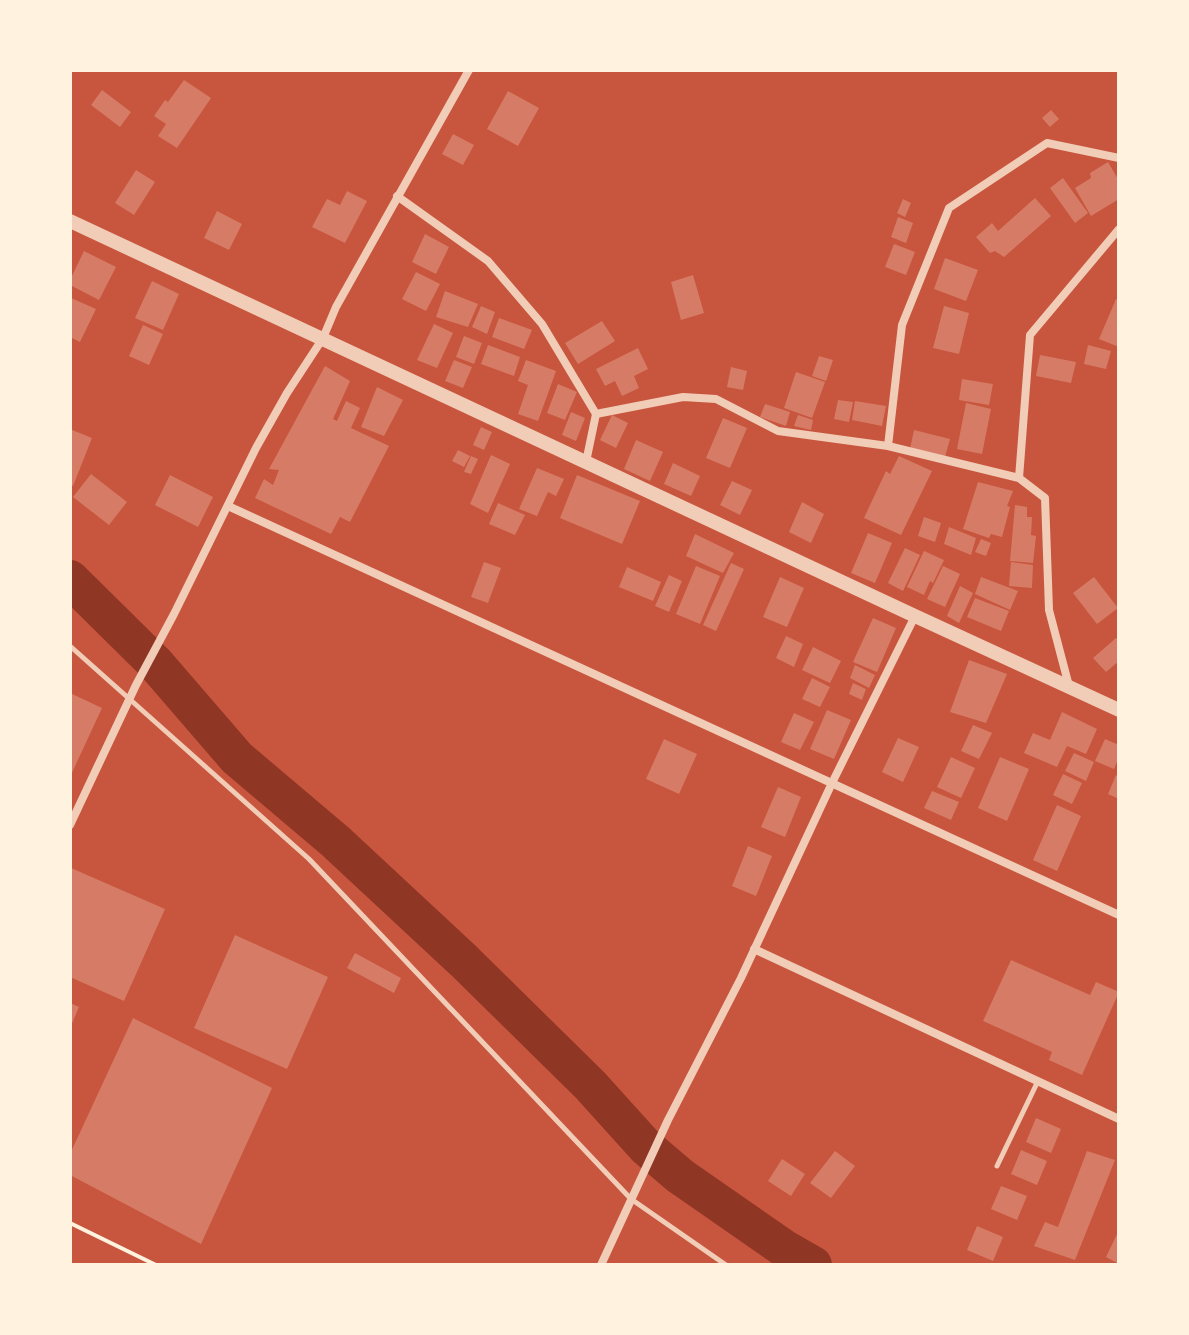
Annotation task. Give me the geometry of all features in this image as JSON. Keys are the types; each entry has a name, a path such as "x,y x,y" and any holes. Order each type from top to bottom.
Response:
{"street":[{"path":"70,825 136,685 256,448 323,338 336,307 469,70"},
{"path":"888,446 902,325 949,208 1047,143 1119,158"},
{"path":"397,196 488,261 542,324 596,414 586,462"},
{"path":"70,221 1119,710"},
{"path":"1019,478 1030,335 1119,229"},
{"path":"596,414 683,397 716,399 778,431 888,446 1019,478 1045,498 1049,610 1069,687"},
{"path":"228,506 1119,915"},
{"path":"601,1265 668,1120 915,616"},
{"path":"754,949 1119,1119"}],"lane":[{"path":"70,646 309,859 631,1199 726,1265"},
{"path":"997,1166 1038,1081"}],"path":[{"path":"70,1223 156,1265"}],"building":[{"path":"184,80 211,98 177,148 158,136 166,124 154,116"},
{"path":"102,90 131,112 120,127 91,105"},
{"path":"508,91 539,108 518,146 487,129"},
{"path":"1051,110 1059,119 1050,127 1042,118"},
{"path":"453,134 474,145 463,165 442,154"},
{"path":"1108,162 1119,181 1119,199 1091,216 1075,188 1091,178 1090,173"},
{"path":"136,170 155,182 134,215 115,203"},
{"path":"1063,178 1088,213 1075,223 1050,188"},
{"path":"347,191 367,201 345,243 312,227 327,199 340,205"},
{"path":"1035,198 1051,216 1004,257 995,251 990,253 976,237 992,223 998,231"},
{"path":"903,199 911,203 905,217 897,213"},
{"path":"217,211 242,224 229,250 204,238"},
{"path":"898,217 913,223 906,243 891,237"},
{"path":"425,234 449,247 436,274 412,262"},
{"path":"894,244 915,252 906,275 885,267"},
{"path":"84,251 116,267 99,300 70,285"},
{"path":"945,258 978,270 966,301 934,289"},
{"path":"416,272 440,284 426,311 402,299"},
{"path":"693,275 704,313 681,320 671,282"},
{"path":"152,281 179,294 163,330 135,318"},
{"path":"445,291 478,304 468,327 436,317"},
{"path":"71,298 96,309 80,342 70,337"},
{"path":"1116,299 1119,300 1119,347 1099,339"},
{"path":"481,306 495,312 487,334 472,327"},
{"path":"944,306 969,313 959,354 933,348"},
{"path":"499,318 532,330 524,349 492,337"},
{"path":"602,321 615,341 578,364 565,343"},
{"path":"434,324 453,333 437,368 417,360"},
{"path":"143,325 163,334 149,365 129,356"},
{"path":"464,336 482,343 474,364 456,357"},
{"path":"488,345 520,357 514,376 481,364"},
{"path":"1088,345 1111,351 1106,369 1084,364"},
{"path":"638,348 648,369 634,376 639,388 622,396 615,381 605,386 596,369"},
{"path":"1040,355 1076,362 1071,383 1036,376"},
{"path":"819,356 833,360 826,381 812,376"},
{"path":"454,360 472,367 463,388 445,381"},
{"path":"526,360 556,371 538,421 518,414 528,385 518,381"},
{"path":"325,366 350,381 333,419 337,421 346,401 360,408 351,428 389,446 350,522 340,517 331,534 255,498 264,479 273,485 279,470 269,469"},
{"path":"731,367 747,371 743,390 727,387"},
{"path":"796,372 825,382 812,418 784,408"},
{"path":"962,379 993,384 989,405 959,400"},
{"path":"558,384 577,392 565,420 547,413"},
{"path":"377,387 403,400 384,436 361,427"},
{"path":"838,400 853,402 849,422 834,419"},
{"path":"855,401 886,406 882,426 852,420"},
{"path":"966,403 991,409 982,454 957,449"},
{"path":"765,404 790,412 786,426 760,417"},
{"path":"571,412 585,418 576,441 562,435"},
{"path":"612,415 628,423 616,448 600,440"},
{"path":"798,415 813,420 811,430 794,426"},
{"path":"723,418 747,428 730,468 706,458"},
{"path":"481,427 492,432 484,450 473,445"},
{"path":"70,429 92,438 73,486 70,484"},
{"path":"914,430 950,439 945,457 910,449"},
{"path":"636,440 663,452 650,481 624,469"},
{"path":"458,450 470,456 464,467 452,461"},
{"path":"491,455 510,464 488,513 470,504"},
{"path":"471,456 478,459 471,474 464,472"},
{"path":"899,456 932,471 901,535 864,518 886,471 890,474"},
{"path":"673,463 700,476 691,496 664,484"},
{"path":"537,468 564,479 556,496 548,492 537,516 519,509"},
{"path":"91,474 127,502 109,525 73,497"},
{"path":"170,475 213,497 198,527 155,505"},
{"path":"577,475 640,501 622,544 560,518"},
{"path":"732,481 752,490 740,515 720,505"},
{"path":"978,482 1013,491 1002,537 991,534 989,538 963,529"},
{"path":"802,502 824,514 811,543 789,532"},
{"path":"498,503 525,515 515,535 489,524"},
{"path":"1015,505 1027,507 1027,517 1032,517 1031,535 1036,536 1033,563 1010,561"},
{"path":"924,517 941,523 935,542 918,536"},
{"path":"949,527 976,538 971,555 944,544"},
{"path":"868,533 892,543 875,583 851,573"},
{"path":"695,534 734,553 723,573 686,556"},
{"path":"981,539 991,543 986,556 975,552"},
{"path":"905,548 920,555 903,591 888,583"},
{"path":"924,551 944,560 924,595 907,587"},
{"path":"484,562 501,568 488,603 471,597"},
{"path":"1011,562 1033,565 1032,588 1009,586"},
{"path":"731,563 744,569 716,631 703,625"},
{"path":"696,566 720,576 700,624 676,614"},
{"path":"943,566 960,574 945,607 927,599"},
{"path":"627,567 661,582 653,601 619,587"},
{"path":"669,575 682,581 669,612 655,606"},
{"path":"780,577 804,588 787,627 763,617"},
{"path":"981,577 1018,591 1010,610 975,594"},
{"path":"1094,577 1118,608 1097,624 1073,593"},
{"path":"960,586 973,593 959,623 947,616"},
{"path":"975,598 1009,611 1001,631 967,617"},
{"path":"873,618 896,628 877,672 853,662"},
{"path":"786,636 803,644 794,667 776,658"},
{"path":"1116,638 1119,641 1119,661 1106,672 1093,658"},
{"path":"813,647 841,661 830,683 802,670"},
{"path":"969,660 1007,674 986,723 950,712"},
{"path":"855,665 875,675 869,688 850,678"},
{"path":"812,678 830,687 820,707 802,699"},
{"path":"853,683 866,689 862,700 849,694"},
{"path":"70,693 102,708 70,777"},
{"path":"827,710 851,720 834,759 810,749"},
{"path":"1062,712 1097,729 1086,754 1067,746 1057,767 1024,753 1033,733 1050,740"},
{"path":"794,713 814,722 800,750 781,742"},
{"path":"973,725 992,733 979,759 961,751"},
{"path":"898,738 919,747 903,782 882,772"},
{"path":"664,739 697,754 679,794 646,779"},
{"path":"1105,739 1119,745 1119,757 1114,769 1095,761"},
{"path":"1074,753 1094,762 1086,781 1065,771"},
{"path":"951,757 975,768 961,798 937,787"},
{"path":"1000,757 1029,769 1007,821 978,808"},
{"path":"1063,774 1082,783 1072,804 1053,795"},
{"path":"1116,775 1119,777 1119,799 1108,794"},
{"path":"778,787 801,797 785,837 761,827"},
{"path":"932,791 959,802 951,820 924,808"},
{"path":"1057,805 1081,816 1057,871 1033,860"},
{"path":"748,846 772,856 756,896 732,886"},
{"path":"71,868 165,909 124,1001 70,977"},
{"path":"235,935 328,977 287,1069 194,1028"},
{"path":"355,953 401,978 394,993 347,968"},
{"path":"1011,960 1090,995 1096,982 1119,992 1082,1075 1049,1060 1052,1052 983,1021"},
{"path":"70,1003 79,1007 70,1028"},
{"path":"133,1018 272,1088 201,1244 70,1175 70,1154"},
{"path":"1036,1118 1061,1129 1051,1153 1026,1142"},
{"path":"1021,1150 1047,1161 1037,1185 1011,1174"},
{"path":"835,1151 855,1166 831,1198 810,1183"},
{"path":"1087,1151 1115,1160 1075,1260 1034,1246 1045,1222 1058,1227"},
{"path":"782,1159 805,1174 791,1196 768,1181"},
{"path":"1001,1186 1027,1196 1017,1220 991,1209"},
{"path":"977,1226 1003,1237 993,1261 967,1250"},
{"path":"1119,1230 1119,1264 1106,1257"}],"waterway":[{"path":"70,579 155,663 237,758 335,841 464,961 590,1085 646,1147 680,1176 813,1265"}]}
